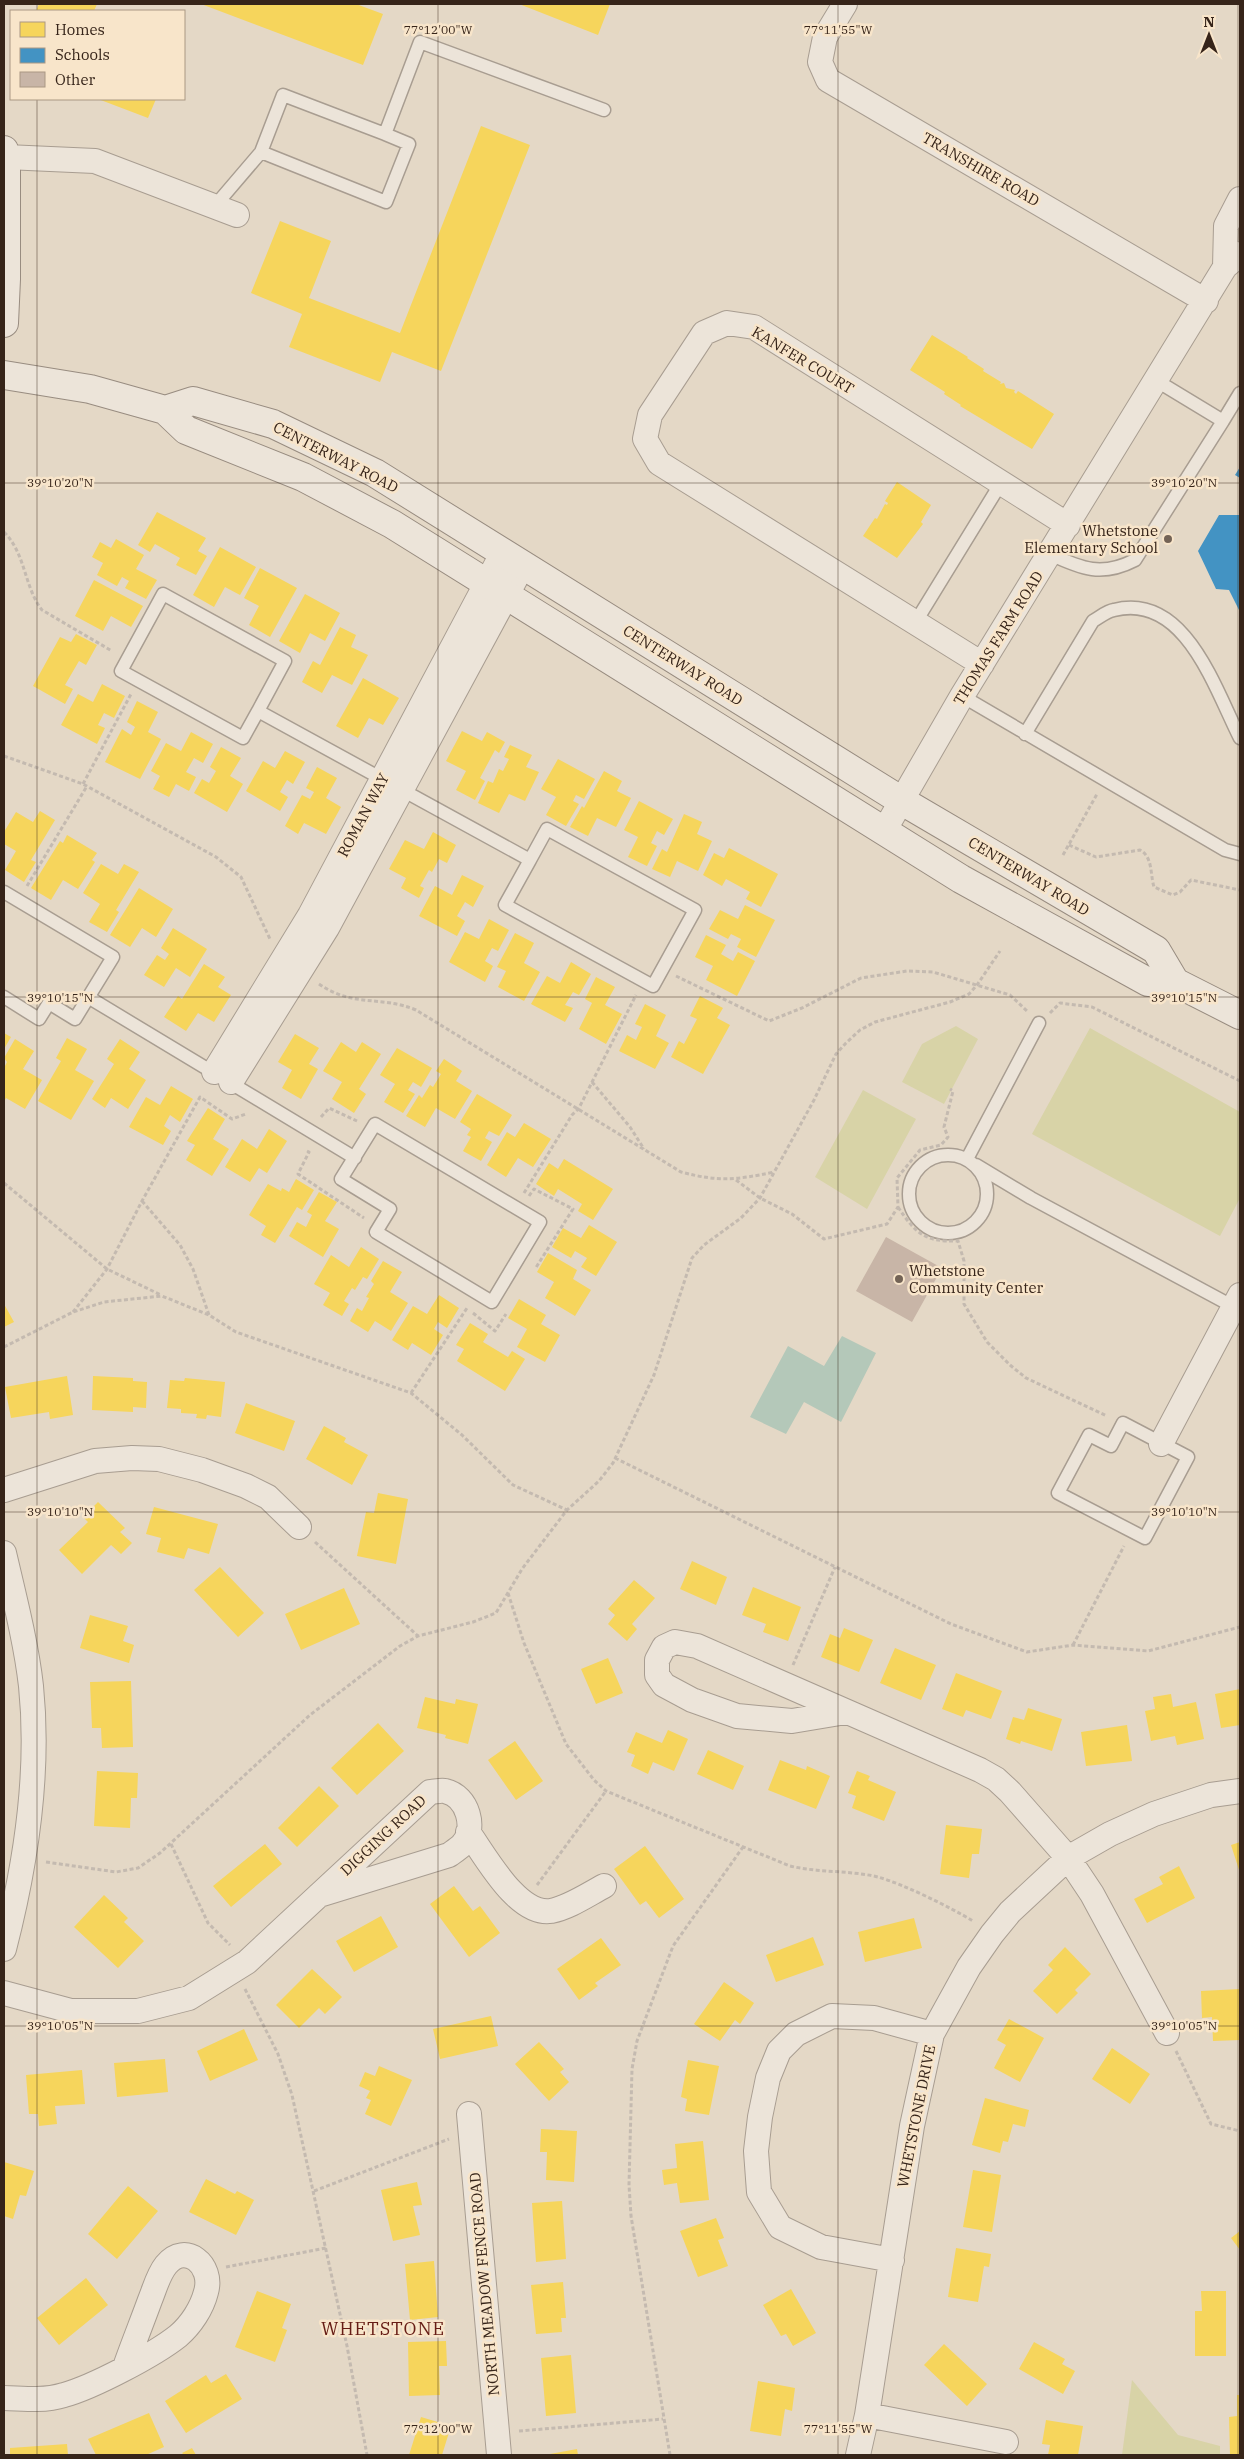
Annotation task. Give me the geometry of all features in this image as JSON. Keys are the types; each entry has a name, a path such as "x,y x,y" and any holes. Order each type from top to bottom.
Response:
{"street":[{"name":"TRANSHIRE ROAD","path":"845,4 825,37 820,62 828,80 1206,301"},
{"path":"4,323 6,280 5,153 95,161 237,215"},
{"name":"THOMAS FARM ROAD","path":"884,831 962,696 1233,260 1226,226 1240,199"},
{"name":"KANFER COURT","path":"982,664 659,463 645,439 650,415 704,333 727,323 754,327 1068,525"},
{"path":"4,374 90,389 166,410 186,430 303,477 392,524 961,880 1148,982 1175,982 1240,1015"},
{"name":"CENTERWAY ROAD","path":"166,410 192,401 273,424 375,473 902,801 1156,950 1175,982"},
{"name":"ROMAN WAY","path":"222,1078 327,928 391,784 513,559"},
{"path":"1161,1444 1237,1301"},
{"path":"4,1490 95,1461 132,1458 159,1460 202,1470 246,1486 268,1497 299,1527"},
{"path":"4,1553 10,1615 31,1686 33,1743 30,1816 18,1894 4,1949"},
{"path":"846,1712 792,1721 737,1716 692,1700 664,1685 657,1675 657,1660 664,1647 675,1642 697,1646 784,1684 996,1779 1010,1792 1068,1858 1092,1894 1167,2033"},
{"name":"WHETSTONE DRIVE","path":"858,2455 867,2415 912,2126 932,2034 970,1967 992,1934 1010,1912 1068,1858 1110,1834 1154,1814 1210,1795 1240,1790"},
{"name":"DIGGING ROAD","path":"4,1993 71,2011 138,2011 189,1998 241,1966 430,1792 445,1791 459,1799 468,1812 468,1832 463,1845 449,1855 319,1895"},
{"path":"468,1832 504,1883 523,1904 537,1910 550,1911 571,1904 604,1886"},
{"path":"892,2260 821,2247 780,2227 759,2192 756,2151 760,2117 768,2078 779,2051 796,2034 832,2016 874,2018 932,2034"},
{"name":"NORTH MEADOW FENCE ROAD","path":"470,2122 498,2444"},
{"path":"4,2398 28,2400 63,2396 94,2383 124,2367 163,2346 179,2335 192,2320 206,2292 207,2271 201,2261 193,2257 173,2258 167,2264 157,2282 124,2367"},
{"path":"867,2415 1006,2442"}],"lane":[{"path":"385,134 420,42 604,110"},
{"path":"214,206 261,152 283,95 409,144 386,202 261,152"},
{"path":"1157,381 1223,421"},
{"path":"1050,554 1074,565 1093,570 1118,569 1135,560 1240,393"},
{"path":"915,623 1001,483"},
{"path":"163,594 285,661 243,738 121,671 127,660 163,594"},
{"path":"1025,734 1094,621 1112,610 1133,607 1152,611 1171,621 1191,641 1240,738"},
{"path":"962,696 1225,850 1240,854"},
{"path":"258,711 530,860"},
{"path":"547,829 695,910 662,970 653,986 505,905 547,829"},
{"path":"4,892 113,957 75,1019 49,1003 39,1019 4,998"},
{"path":"88,997 355,1158"},
{"path":"971,1162 1039,1023"},
{"path":"375,1124 540,1222 492,1302 376,1232 390,1209 341,1180 355,1158 375,1124"},
{"path":"971,1162 986,1182 988,1192 986,1205 975,1223 956,1232 944,1233 932,1230 916,1216 909,1200 910,1186 914,1174 933,1158 945,1155 971,1162 1031,1198 1237,1301"},
{"path":"1123,1423 1188,1457 1145,1538 1058,1493 1089,1435 1111,1446 1123,1423"}],"path":[{"path":"4,532 14,544 36,602 42,610 127,660"},
{"path":"24,890 85,785 138,681"},
{"path":"4,756 85,785 231,866 241,877 262,927 273,945"},
{"path":"1063,855 1104,780"},
{"path":"1069,845 1096,856 1140,850 1146,853 1150,861 1154,886 1173,895 1180,892 1192,880 1240,890"},
{"path":"24,1858 116,1872 138,1868 171,1844 310,1715 400,1646 418,1636 486,1618 496,1613 522,1570 567,1510 599,1481 615,1458 654,1375 692,1258 704,1245 741,1218 760,1198 814,1100 836,1054 860,1030 875,1022 950,1002 969,994 1000,951"},
{"path":"662,970 769,1021 802,1008 861,978 907,971 933,972 1010,995 1039,1023 1060,1003 1092,1007 1240,1081"},
{"path":"314,980 342,997 393,1002 416,1010 681,1172 708,1179 736,1180 774,1172"},
{"path":"523,1195 572,1115 579,1108 643,981"},
{"path":"592,1082 630,1127 646,1152"},
{"path":"950,1089 953,1091 944,1126 948,1137 941,1145 920,1150 897,1178 898,1206 912,1228 927,1238 942,1241 958,1241 964,1261 964,1304 987,1342 1010,1365 1026,1378 1123,1423"},
{"path":"74,1312 108,1269 142,1201 200,1097 232,1119 244,1113 252,1118"},
{"path":"312,1114 319,1118 329,1108 360,1122"},
{"path":"301,1147 309,1152 298,1174 372,1223"},
{"path":"736,1180 760,1198 792,1214 824,1239 887,1224 898,1206"},
{"path":"4,1183 108,1269 162,1296 209,1315 236,1332 411,1393 462,1435 513,1485 567,1510"},
{"path":"515,1190 529,1197 534,1189 573,1209 531,1274"},
{"path":"142,1201 180,1245 193,1269 209,1315"},
{"path":"4,1347 74,1312 104,1302 162,1296"},
{"path":"463,1305 495,1331 511,1306"},
{"path":"411,1393 467,1308"},
{"path":"615,1458 951,1624 1028,1652 1073,1645 1148,1651 1240,1627"},
{"path":"299,1527 418,1636"},
{"path":"1073,1645 1132,1531"},
{"path":"784,1684 835,1566"},
{"path":"508,1592 524,1643 566,1744 578,1762 606,1791 790,1866 879,1878 952,1909 992,1934"},
{"path":"523,1904 606,1791"},
{"path":"171,1844 208,1923 241,1966 278,2054 292,2095 347,2346 367,2455"},
{"path":"670,2455 631,2216 629,2185 633,2053 656,1985 673,1946 743,1847"},
{"path":"1167,2033 1211,2124 1240,2131"},
{"path":"314,2191 470,2122"},
{"path":"207,2271 326,2248"},
{"path":"498,2444 663,2419"}],"shaded area":[{"path":"956,1026 978,1039 944,1104 902,1082 922,1044"},
{"path":"1090,1028 1240,1112 1240,1198 1220,1236 1032,1134"},
{"path":"863,1090 916,1119 867,1209 815,1177"},
{"path":"842,1336 876,1353 841,1422 804,1402 786,1434 750,1417 788,1346 824,1366"},
{"path":"1132,2380 1178,2435 1220,2446 1220,2455 1122,2455"}],"building: Homes":[{"path":"39,4 97,4 94,10 36,10"},
{"path":"201,4 356,4 383,14 363,65"},
{"path":"519,4 610,4 598,35"},
{"path":"101,100 156,100 148,118"},
{"path":"481,126 530,145 441,371 392,352 380,382 289,347 302,314 251,293 280,221 331,241 309,298 400,333"},
{"path":"932,335 968,357 984,369 983,371 1001,382 1000,384 1004,383 1006,388 1015,390 1016,394 1018,391 1054,414 1032,449 960,406 944,394 945,392 910,370"},
{"path":"897,482 931,505 921,522 923,524 897,558 863,536 875,518 877,519 885,504 887,505 888,503 885,501"},
{"path":"157,512 206,538 198,551 207,556 196,575 176,565 180,558 155,544 150,552 138,545"},
{"path":"116,539 144,555 136,569 157,580 146,599 125,588 129,581 122,577 117,586 97,575 103,563 92,557 100,542 111,548"},
{"path":"220,547 256,567 240,595 225,587 214,607 193,595"},
{"path":"260,568 297,588 270,637 249,625 259,606 244,598"},
{"path":"94,580 143,606 131,627 111,616 103,631 75,616"},
{"path":"305,594 340,613 325,641 310,633 300,653 279,641"},
{"path":"340,627 356,635 351,647 368,655 352,685 332,675 322,693 302,682 313,661 320,665"},
{"path":"76,634 97,645 86,665 79,661 65,685 73,689 65,704 33,686 60,637 71,642"},
{"path":"363,678 399,698 383,725 369,718 358,738 336,726"},
{"path":"102,684 125,696 114,718 104,713 98,725 105,728 97,744 61,725 78,694 93,702"},
{"path":"137,701 158,712 148,732 161,739 140,779 105,762 122,729 131,735 135,727 127,722"},
{"path":"462,731 482,741 487,732 505,742 499,753 495,750 480,778 485,781 475,800 456,790 466,771 446,761"},
{"path":"191,732 213,744 203,763 194,758 186,772 196,777 189,791 176,784 169,797 153,789 160,776 151,771 166,743 181,751"},
{"path":"510,745 532,755 526,767 539,772 525,801 509,794 499,813 478,803 488,781 493,783 499,769 503,771 509,759 504,757"},
{"path":"221,747 241,758 230,776 243,784 227,812 194,793 202,779 209,783 216,771 210,767"},
{"path":"285,751 305,762 293,784 287,780 280,792 288,797 280,811 246,791 263,761 275,768"},
{"path":"558,759 595,779 584,799 576,795 573,801 579,804 566,826 546,815 556,797 541,789"},
{"path":"317,767 337,778 326,798 341,807 326,834 304,823 298,834 285,826 302,795 310,799 314,792 306,788"},
{"path":"604,771 622,781 617,791 631,798 616,827 597,818 588,836 570,827 582,806 584,808"},
{"path":"639,801 673,819 664,835 657,831 651,843 657,846 647,866 628,857 638,837 624,830"},
{"path":"40,811 55,820 31,860 36,862 24,882 5,870 16,851 4,844 4,832 16,812 33,822"},
{"path":"684,814 702,822 697,834 712,841 698,871 677,861 670,877 652,869 662,849 667,852"},
{"path":"433,832 456,845 447,863 439,859 432,872 429,870 420,886 424,888 419,898 401,888 406,878 389,869 405,840 424,849"},
{"path":"67,835 97,853 92,860 95,862 78,889 63,880 51,900 31,888 60,841 63,843"},
{"path":"729,848 778,874 761,907 746,899 750,892 726,879 722,886 703,875 714,853 724,858"},
{"path":"101,864 118,874 124,864 139,872 116,910 119,912 107,932 89,922 100,904 83,893"},
{"path":"462,875 484,886 473,907 465,902 457,916 465,921 457,936 419,916 435,886 452,895"},
{"path":"139,888 173,909 156,937 142,928 130,947 110,935"},
{"path":"745,905 775,920 756,957 737,947 741,939 731,934 728,939 709,929 720,910 738,919"},
{"path":"489,919 509,930 498,951 492,948 485,961 493,966 485,982 449,962 465,932 479,939"},
{"path":"173,928 207,949 190,977 176,968 164,987 144,975 157,955 165,960 169,954 161,948"},
{"path":"515,933 534,943 524,963 540,972 524,1001 498,987 506,971 497,967"},
{"path":"706,935 726,945 721,954 733,961 738,952 755,961 737,996 706,980 713,966 695,957"},
{"path":"571,962 591,974 579,995 573,992 565,1005 573,1008 565,1022 531,1004 547,976 560,983"},
{"path":"204,964 225,977 218,987 231,995 214,1022 198,1013 186,1031 164,1017 178,996 182,999"},
{"path":"596,977 615,987 605,1005 622,1014 606,1044 579,1029 592,1003 585,999"},
{"path":"700,996 723,1008 717,1018 730,1025 703,1074 671,1057 679,1041 684,1044 697,1019 690,1016"},
{"path":"645,1004 666,1015 656,1036 669,1043 655,1069 619,1051 627,1035 636,1040 642,1027 635,1024"},
{"path":"4,1033 11,1037 4,1049"},
{"path":"295,1034 319,1048 309,1064 318,1069 301,1099 282,1088 292,1070 278,1062"},
{"path":"67,1038 87,1049 75,1070 94,1081 71,1120 38,1101 61,1061 56,1058"},
{"path":"15,1039 34,1051 23,1069 42,1080 25,1109 6,1098 4,1102 4,1068 7,1062 4,1058"},
{"path":"120,1039 140,1052 129,1069 146,1080 128,1109 111,1098 105,1108 92,1099 114,1064 107,1059"},
{"path":"341,1042 356,1052 362,1042 381,1054 359,1089 366,1094 354,1113 332,1099 342,1082 323,1071"},
{"path":"397,1048 432,1068 421,1087 413,1082 408,1090 415,1094 403,1113 384,1102 395,1084 380,1075"},
{"path":"444,1059 462,1071 456,1081 472,1091 455,1119 436,1108 425,1127 406,1116 419,1095 422,1098 430,1085 433,1087 441,1074 436,1071"},
{"path":"171,1086 193,1099 180,1122 170,1115 164,1126 171,1131 163,1145 129,1127 146,1097 160,1105"},
{"path":"477,1094 512,1115 499,1136 489,1131 485,1138 492,1142 481,1161 463,1151 471,1137 467,1135 471,1129 460,1122"},
{"path":"208,1108 225,1119 213,1139 229,1149 212,1176 186,1160 195,1145 187,1141"},
{"path":"524,1123 551,1139 533,1167 518,1158 506,1177 487,1165 507,1132 515,1137"},
{"path":"269,1129 287,1141 267,1173 259,1168 250,1182 225,1167 242,1139 257,1149"},
{"path":"564,1159 613,1189 593,1220 578,1211 582,1204 558,1189 554,1196 536,1184 549,1163 558,1169"},
{"path":"296,1179 314,1190 302,1210 297,1207 275,1243 261,1235 266,1226 249,1215 268,1184 281,1191 282,1188 289,1192"},
{"path":"319,1192 337,1202 325,1221 339,1229 323,1257 289,1236 297,1222 306,1227 312,1215 307,1212"},
{"path":"589,1225 617,1242 596,1276 581,1267 587,1258 575,1251 571,1258 552,1247 563,1228 581,1238"},
{"path":"361,1247 379,1259 367,1279 363,1277 355,1290 352,1288 344,1301 349,1304 342,1316 323,1305 330,1293 314,1284 331,1255 349,1267"},
{"path":"548,1253 577,1270 573,1279 591,1290 575,1316 545,1298 554,1282 537,1272"},
{"path":"383,1261 402,1272 390,1292 408,1303 391,1331 375,1321 368,1332 350,1321 357,1308 362,1311 369,1298 366,1297 374,1284 371,1281"},
{"path":"439,1295 459,1308 447,1328 438,1322 434,1329 443,1335 431,1355 412,1343 408,1350 392,1340 413,1306 427,1314"},
{"path":"519,1299 546,1315 541,1324 560,1335 545,1362 517,1347 527,1329 508,1318"},
{"path":"4,1304 14,1322 4,1327"},
{"path":"470,1323 488,1334 483,1342 508,1357 512,1351 525,1359 505,1391 457,1361 464,1349 456,1345"},
{"path":"67,1376 73,1415 50,1419 49,1412 11,1418 5,1387"},
{"path":"93,1376 133,1378 133,1381 147,1382 146,1408 133,1407 133,1412 92,1410"},
{"path":"185,1378 225,1382 221,1417 207,1415 206,1419 196,1418 197,1414 181,1413 181,1409 167,1408 170,1380 184,1381"},
{"path":"246,1403 295,1421 284,1451 235,1433"},
{"path":"324,1426 346,1438 344,1442 368,1455 352,1485 306,1459"},
{"path":"378,1493 408,1499 396,1564 357,1556 366,1512 374,1513"},
{"path":"98,1502 125,1528 120,1532 132,1543 121,1554 111,1545 82,1574 59,1550 88,1522 83,1517"},
{"path":"154,1507 218,1524 209,1554 188,1548 184,1559 157,1552 161,1538 146,1534"},
{"path":"692,1561 727,1577 716,1605 680,1589"},
{"path":"220,1567 264,1613 238,1637 194,1590"},
{"path":"634,1580 655,1598 632,1624 637,1629 627,1641 608,1624 615,1615 608,1609"},
{"path":"753,1587 801,1607 788,1641 763,1632 766,1624 742,1615"},
{"path":"344,1588 360,1624 301,1650 285,1614"},
{"path":"90,1615 128,1626 123,1641 134,1645 129,1663 80,1648"},
{"path":"844,1628 873,1640 859,1672 821,1657 830,1634 840,1638"},
{"path":"895,1648 936,1665 921,1700 880,1683"},
{"path":"608,1658 623,1693 596,1704 581,1669"},
{"path":"956,1673 1002,1691 991,1719 966,1710 963,1717 942,1709"},
{"path":"131,1681 133,1747 102,1748 101,1728 92,1728 90,1682"},
{"path":"1240,1689 1240,1725 1221,1728 1215,1694"},
{"path":"1171,1694 1173,1707 1196,1702 1204,1739 1177,1745 1175,1736 1151,1741 1145,1711 1155,1709 1153,1697"},
{"path":"425,1697 455,1704 456,1699 478,1704 468,1744 445,1738 446,1735 417,1728"},
{"path":"1028,1708 1062,1719 1052,1751 1021,1741 1020,1744 1006,1739 1013,1717 1024,1720"},
{"path":"378,1723 404,1751 357,1795 331,1768"},
{"path":"1127,1725 1132,1761 1086,1766 1081,1732"},
{"path":"668,1730 688,1739 674,1771 653,1762 648,1774 631,1766 635,1755 627,1752 636,1732 662,1743"},
{"path":"515,1741 543,1781 516,1800 488,1760"},
{"path":"708,1750 744,1766 733,1790 697,1774"},
{"path":"780,1760 806,1770 807,1766 830,1776 816,1809 768,1790"},
{"path":"97,1771 138,1773 137,1798 131,1798 130,1828 94,1826"},
{"path":"857,1771 870,1776 868,1780 896,1792 884,1821 852,1808 856,1796 848,1793"},
{"path":"319,1786 339,1806 297,1847 278,1828"},
{"path":"946,1825 982,1829 979,1854 972,1854 969,1878 940,1874"},
{"path":"1240,1842 1240,1873 1231,1845"},
{"path":"265,1844 282,1864 231,1907 213,1886"},
{"path":"645,1846 684,1899 659,1918 646,1901 640,1905 614,1869"},
{"path":"1179,1866 1195,1898 1147,1923 1134,1899 1163,1884 1159,1877"},
{"path":"454,1886 473,1911 480,1906 500,1933 469,1957 430,1904"},
{"path":"104,1895 128,1918 124,1922 144,1941 118,1968 74,1927"},
{"path":"381,1916 398,1947 354,1972 336,1941"},
{"path":"914,1918 922,1948 865,1962 858,1932"},
{"path":"813,1937 824,1965 776,1982 766,1955"},
{"path":"601,1938 621,1965 595,1983 598,1986 579,2000 557,1969"},
{"path":"1065,1947 1091,1974 1075,1990 1078,1993 1057,2014 1033,1991 1053,1970 1048,1965"},
{"path":"312,1969 342,1997 325,2014 319,2008 299,2028 276,2005"},
{"path":"724,1982 754,2003 740,2024 735,2020 720,2041 694,2024"},
{"path":"1240,1989 1240,2040 1213,2041 1212,2017 1202,2018 1201,1991"},
{"path":"491,2016 498,2046 440,2059 433,2029"},
{"path":"1009,2019 1044,2038 1020,2082 994,2068 1006,2045 997,2040"},
{"path":"244,2029 258,2060 210,2081 197,2051"},
{"path":"539,2042 564,2069 560,2072 569,2082 549,2101 515,2064"},
{"path":"1112,2048 1150,2074 1130,2104 1092,2079"},
{"path":"165,2059 168,2092 117,2097 114,2063"},
{"path":"688,2060 719,2066 709,2115 685,2111 687,2099 681,2097"},
{"path":"379,2066 412,2080 391,2126 365,2114 371,2100 366,2098 370,2091 359,2086 365,2072 375,2076"},
{"path":"82,2070 85,2104 55,2106 57,2124 39,2126 38,2114 29,2114 26,2075"},
{"path":"985,2098 1029,2110 1025,2127 1013,2124 1008,2142 1003,2141 1000,2153 972,2145"},
{"path":"541,2129 577,2131 574,2182 546,2180 547,2152 540,2152"},
{"path":"703,2141 709,2200 680,2203 677,2183 664,2185 662,2170 677,2168 675,2144"},
{"path":"4,2162 34,2171 26,2196 20,2195 13,2219 4,2216"},
{"path":"973,2170 1001,2175 992,2232 963,2227"},
{"path":"206,2179 235,2194 237,2191 254,2200 236,2235 189,2212"},
{"path":"417,2182 422,2205 413,2206 420,2235 393,2241 381,2190"},
{"path":"128,2186 158,2211 117,2259 88,2234"},
{"path":"562,2201 566,2259 536,2262 532,2203"},
{"path":"716,2218 724,2238 718,2240 728,2266 698,2277 680,2231"},
{"path":"1240,2231 1240,2250 1231,2238"},
{"path":"956,2248 991,2254 989,2267 984,2266 978,2302 948,2297"},
{"path":"434,2261 438,2317 410,2320 405,2264"},
{"path":"86,2278 108,2305 59,2345 37,2318"},
{"path":"563,2282 566,2318 561,2318 562,2332 536,2334 531,2285"},
{"path":"791,2289 816,2333 793,2346 786,2334 781,2336 763,2305"},
{"path":"257,2291 291,2304 282,2328 287,2330 275,2362 235,2347"},
{"path":"1201,2291 1226,2291 1226,2356 1195,2356 1195,2311 1202,2311"},
{"path":"446,2341 447,2366 439,2366 440,2395 409,2396 408,2342"},
{"path":"1034,2342 1065,2359 1062,2364 1075,2371 1063,2394 1019,2369"},
{"path":"944,2344 987,2384 967,2406 924,2365"},
{"path":"571,2355 576,2413 546,2416 541,2358"},
{"path":"226,2374 242,2399 186,2433 165,2401 206,2375 211,2383"},
{"path":"758,2381 795,2388 792,2411 785,2409 781,2436 750,2431"},
{"path":"1237,2395 1240,2395 1240,2455 1230,2455 1229,2417 1237,2416"},
{"path":"149,2413 164,2447 146,2455 96,2455 88,2439"},
{"path":"421,2417 451,2426 442,2455 409,2455"},
{"path":"1046,2420 1083,2426 1078,2455 1048,2455 1050,2445 1042,2444"},
{"path":"67,2444 68,2455 10,2455 10,2448"},
{"path":"192,2448 196,2455 184,2455 182,2453"},
{"path":"577,2449 578,2455 550,2455 550,2454"}],"building: Schools":[{"path":"1240,467 1240,478 1235,475"},
{"path":"1219,515 1240,515 1240,612 1229,590 1216,589 1198,551"}],"building: Other":[{"name":"Whetstone Community Center","path":"886,1237 942,1268 912,1322 856,1291"}],"place":[{"name":"Whetstone Elementary School","path":"1168,539"},
{"name":"Whetstone Community Center","path":"899,1279"}],"district":[{"name":"WHETSTONE","path":"383,2328"}]}
